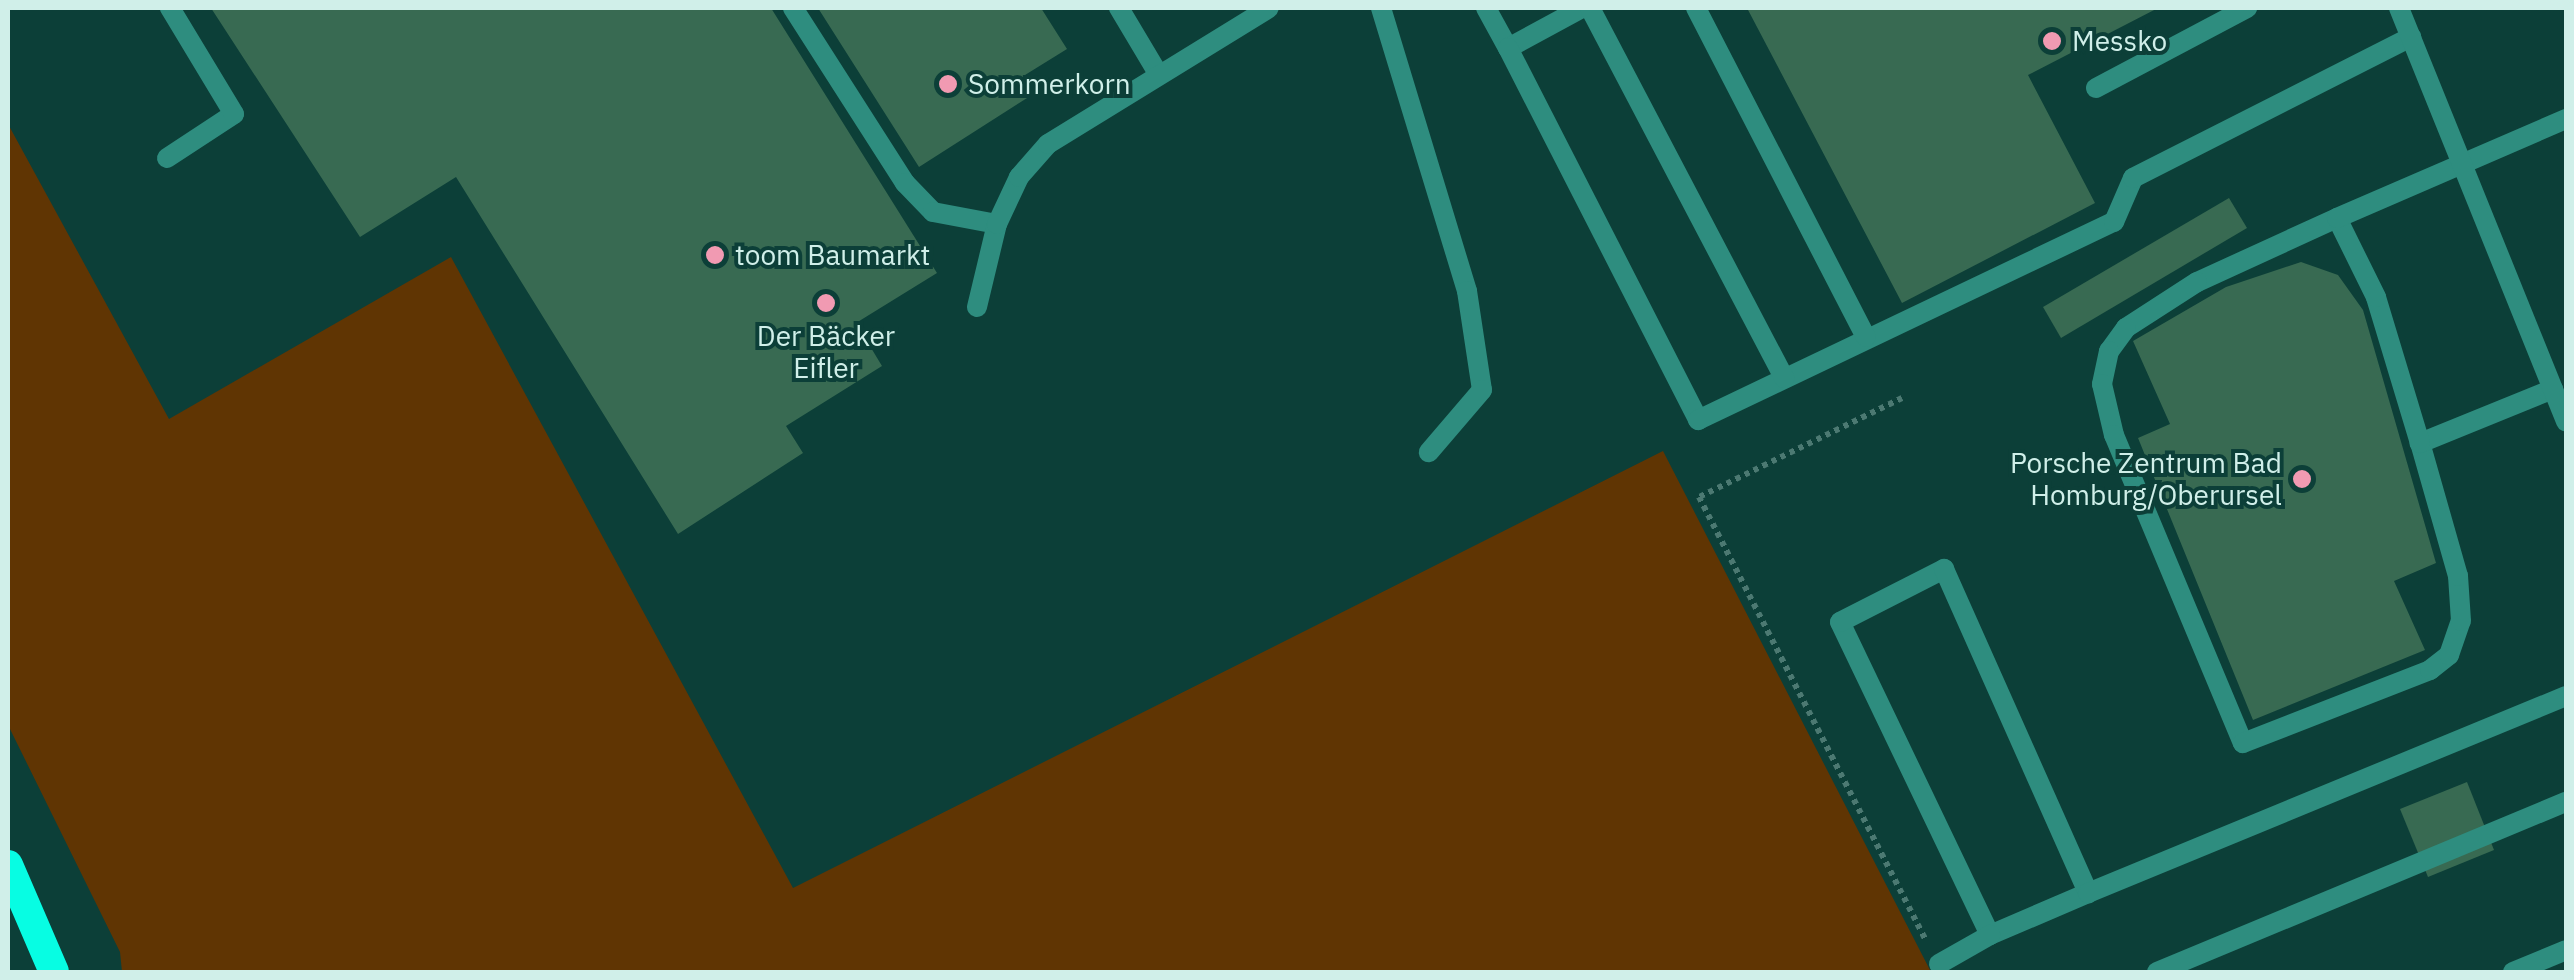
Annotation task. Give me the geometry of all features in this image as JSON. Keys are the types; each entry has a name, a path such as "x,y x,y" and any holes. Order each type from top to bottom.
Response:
{"highway":[{"path":"8,864 48,963"}],"street":[{"path":"167,158 234,114 170,8"},
{"path":"794,8 905,183 933,212 997,224"},
{"path":"1120,8 1159,75"},
{"path":"977,308 997,224 1019,178 1048,144 1270,8"},
{"path":"1381,8 1467,291 1482,390 1429,452"},
{"path":"1486,8 1698,420 2114,222 2133,178 2411,37"},
{"path":"1508,48 1582,8"},
{"path":"1590,8 1784,378"},
{"path":"1696,8 1866,337"},
{"path":"2096,88 2247,8"},
{"path":"2399,8 2459,165 2566,422"},
{"path":"2337,218 2376,297 2458,576 2462,621 2449,655 2430,670 2243,743 2114,435 2102,384 2109,350 2126,328 2197,282 2337,218 2566,119"},
{"path":"2420,442 2553,389"},
{"path":"1990,936 1840,622 1944,568 2088,893"},
{"path":"1939,964 1990,936 2088,893 2566,696"},
{"path":"2158,972 2566,802"},
{"path":"2513,972 2566,950"}],"path":[{"path":"1902,398 1699,497 1939,964"}],"shaded area":[{"path":"8,124 169,419 451,257 793,888 1663,451 1931,972 122,972 120,952 8,725"}],"building":[{"name":"toom Baumarkt","path":"211,8 771,8 937,273 856,323 882,366 786,426 803,453 678,534 456,177 360,237"},
{"name":"Sommerkorn","path":"818,8 1041,8 1067,49 1025,75 1035,93 919,167"},
{"path":"1747,8 2158,8 2028,75 2095,203 1902,303"},
{"path":"2229,198 2247,228 2061,338 2043,307"},
{"path":"2301,262 2338,275 2363,310 2436,563 2394,581 2425,650 2253,720 2138,438 2170,424 2133,341 2226,287"},
{"path":"2467,782 2494,850 2428,877 2400,809"}],"place":[{"name":"Messko","path":"2052,41"},
{"name":"Sommerkorn","path":"948,84"},
{"name":"toom Baumarkt","path":"715,255"},
{"name":"Der Bäcker Eifler","path":"826,303"},
{"name":"Porsche Zentrum Bad Homburg/Oberursel","path":"2302,479"}]}
